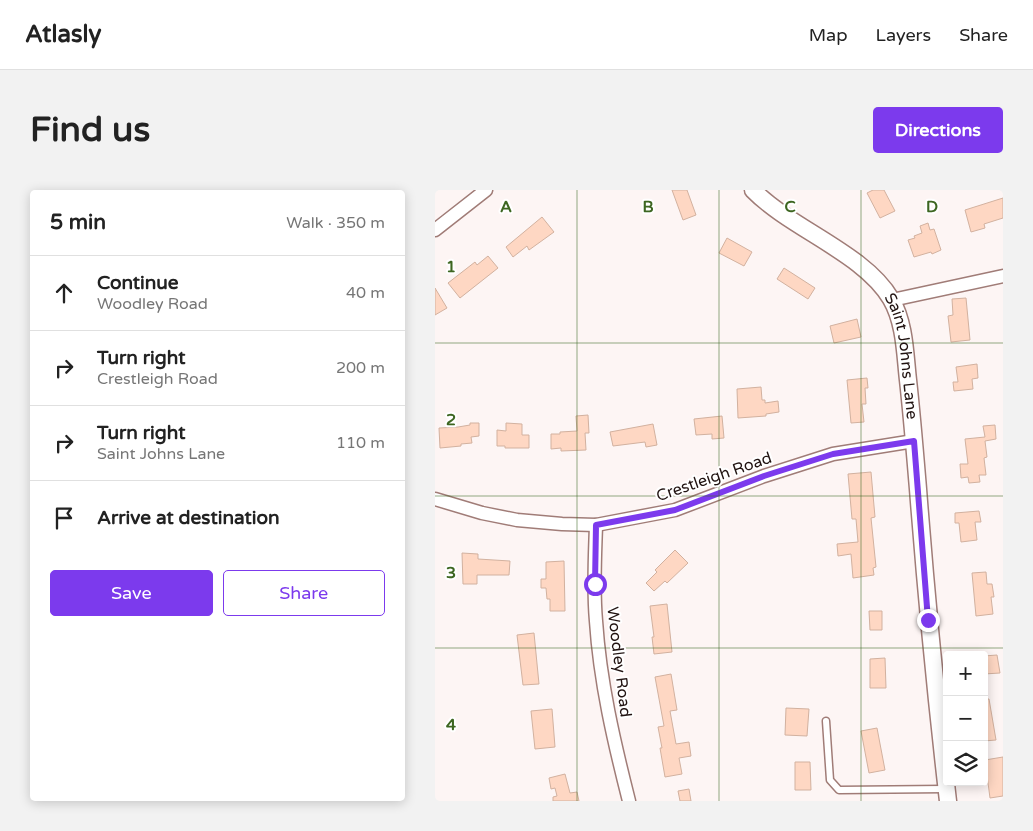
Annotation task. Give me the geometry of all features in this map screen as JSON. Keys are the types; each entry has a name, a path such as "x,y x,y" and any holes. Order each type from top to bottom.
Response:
{"street":[{"path":"435,230 486,190"},
{"name":"Saint Johns Lane","path":"753,190 783,215 862,268 884,289 892,300 900,321 904,342 914,441 928,620 947,795"},
{"path":"892,300 1003,276"},
{"name":"Crestleigh Road","path":"435,499 482,513 517,520 596,525 675,510 764,476 833,454 914,441"},
{"name":"Woodley Road","path":"596,525 596,621 601,669 611,730 629,801"}],"lane":[{"path":"826,721 830,780 839,790 947,795"}],"building":[{"path":"672,190 687,190 696,215 683,220"},
{"path":"873,190 884,190 895,211 880,218 867,193"},
{"path":"1003,198 1003,218 984,224 985,228 971,232 965,210"},
{"path":"542,217 554,232 529,250 527,246 513,257 506,247"},
{"path":"928,223 930,230 934,229 941,250 932,254 931,252 914,257 908,240 922,233 920,226"},
{"path":"727,238 752,252 744,266 719,253"},
{"path":"488,256 498,268 460,298 448,283 475,262 477,265"},
{"path":"784,268 815,288 808,299 777,279"},
{"path":"435,288 447,308 435,315"},
{"path":"966,298 970,340 951,342 948,316 953,315 952,299"},
{"path":"857,319 861,337 834,343 830,326"},
{"path":"977,364 978,378 972,379 973,389 954,391 953,382 958,382 956,367"},
{"path":"867,378 868,388 865,388 866,404 862,404 864,422 851,423 847,380"},
{"path":"761,387 762,400 765,400 765,403 778,401 779,412 766,414 766,416 738,418 737,389"},
{"path":"588,415 589,433 585,433 586,450 561,451 561,448 551,449 551,434 577,431 576,416"},
{"path":"722,416 724,438 712,439 712,434 696,435 694,419"},
{"path":"470,423 479,423 479,436 471,437 472,443 440,448 439,428 458,427 470,425"},
{"path":"506,423 522,424 522,435 529,435 529,448 497,446 497,430 506,431"},
{"path":"653,424 657,445 646,447 645,442 613,446 610,432"},
{"path":"995,425 996,439 985,441 987,457 984,458 986,475 979,475 980,482 969,483 968,477 961,478 960,464 968,464 965,439 985,437 983,426"},
{"path":"871,472 875,517 871,518 876,567 873,568 874,575 853,578 851,554 838,556 837,544 858,542 856,519 852,519 848,474"},
{"path":"979,511 981,522 975,522 977,540 961,542 959,523 955,523 955,513"},
{"path":"675,550 688,563 667,583 665,581 654,591 646,583 657,572 655,570"},
{"path":"462,553 478,554 478,559 510,561 509,575 477,575 477,584 463,584"},
{"path":"564,561 565,611 550,611 550,599 547,599 546,588 541,588 541,579 546,579 546,562"},
{"path":"986,572 987,584 992,584 994,597 991,597 993,614 976,616 972,573"},
{"path":"667,604 672,652 654,654 650,606"},
{"path":"869,611 882,611 882,630 870,630"},
{"path":"534,633 539,684 523,685 517,635"},
{"path":"997,655 1000,673 988,674 988,656"},
{"path":"885,658 886,688 870,688 870,659"},
{"path":"671,674 677,710 670,711 676,744 689,742 691,756 679,758 682,774 665,777 658,727 664,726 655,677"},
{"path":"988,699 989,699 996,740 988,741"},
{"path":"786,708 809,709 807,736 785,735"},
{"path":"552,709 555,747 535,749 531,711"},
{"path":"877,728 885,770 869,773 861,731"},
{"path":"1003,757 1003,796 990,798 988,760"},
{"path":"795,762 810,762 811,790 795,790"},
{"path":"565,774 570,793 577,792 579,801 553,801 553,797 557,796 555,788 551,789 549,778"},
{"path":"689,789 691,801 680,801 678,791"}],"route":[{"path":"595,584 596,525 675,510 764,476 833,454 914,441 928,620"}]}
